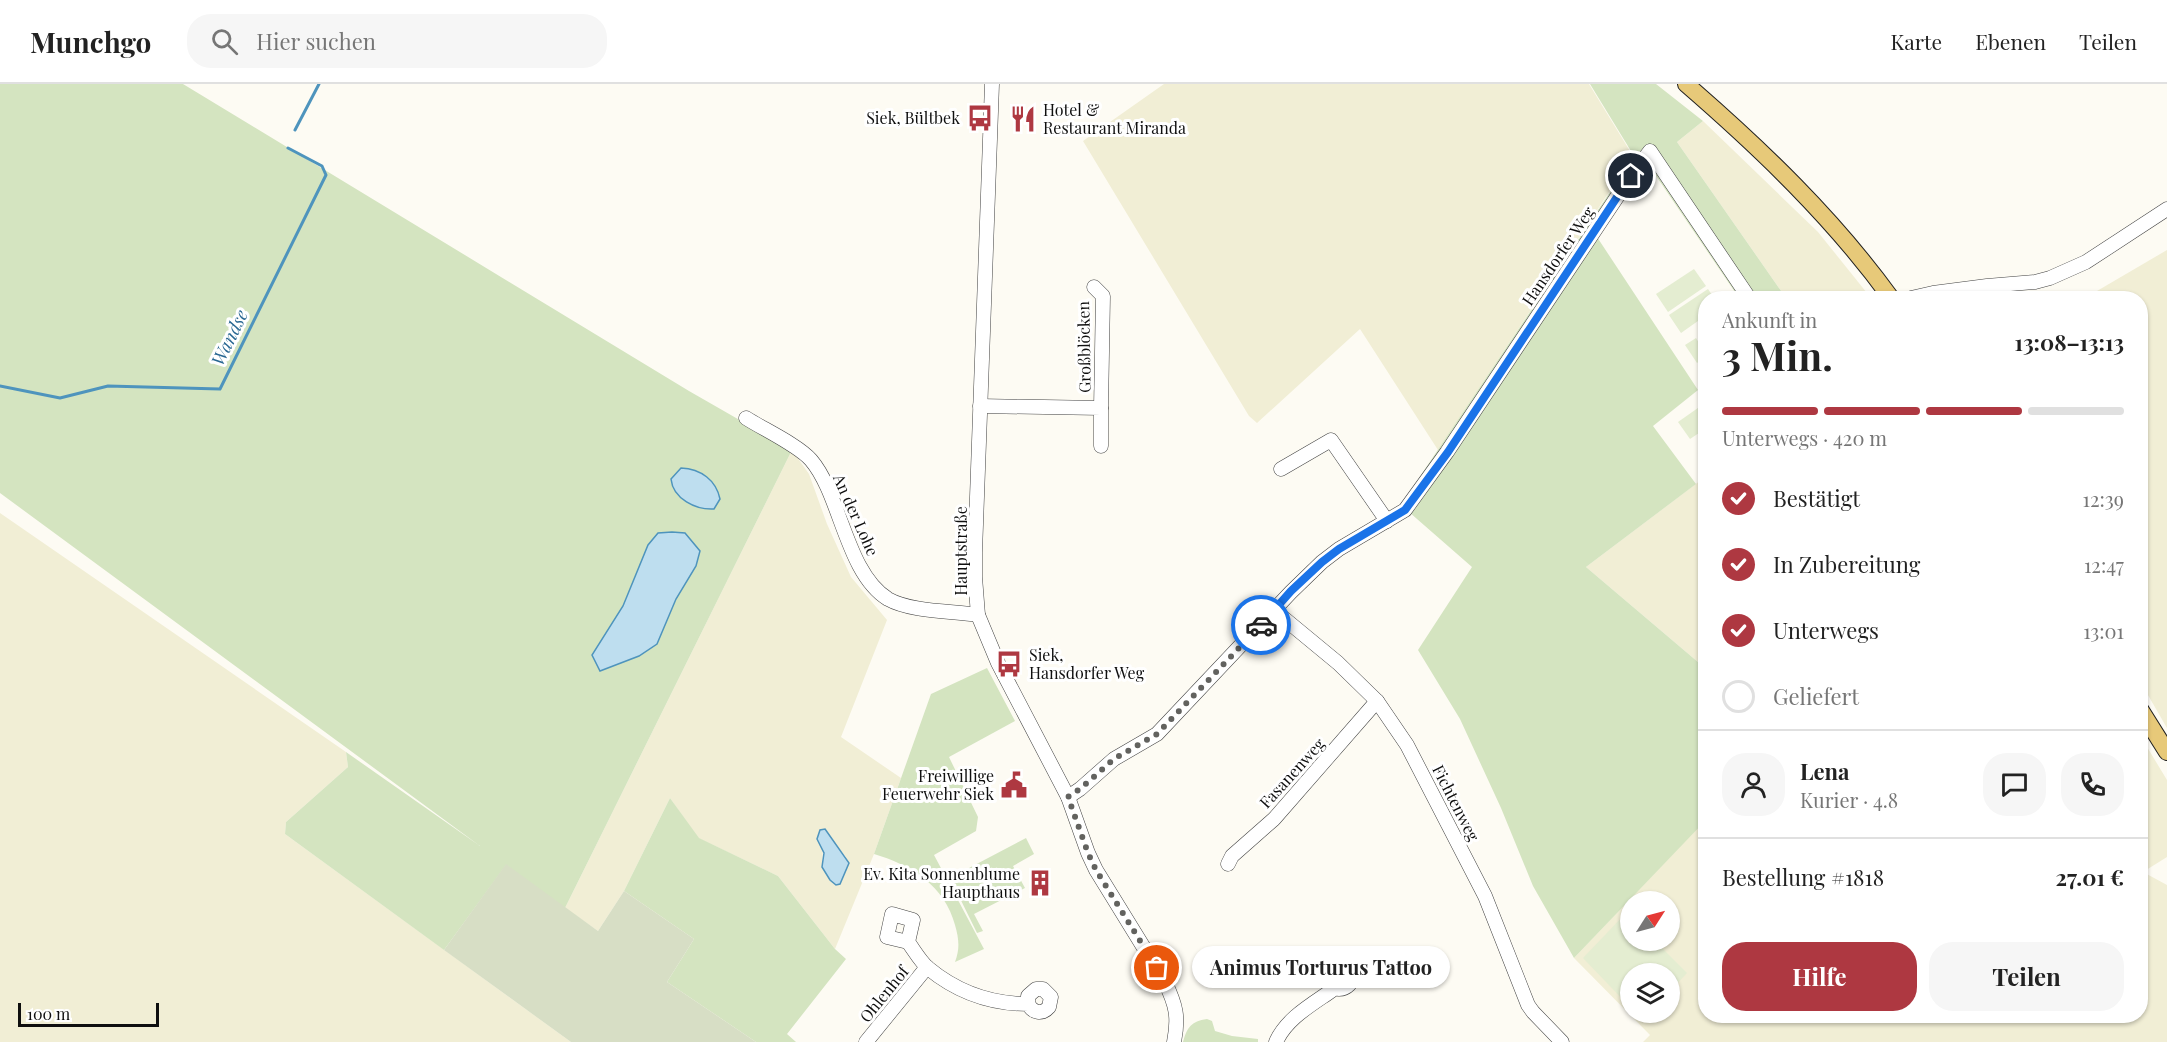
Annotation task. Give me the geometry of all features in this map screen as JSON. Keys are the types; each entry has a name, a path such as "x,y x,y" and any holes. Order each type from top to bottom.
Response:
{"main road":[{"path":"1686,84 1781,170 1873,273 1886,291"},
{"path":"2148,722 2167,752"}],"street":[{"name":"Hauptstraße","path":"992,84 975,577 978,615 998,663 1068,797 1096,870 1160,973 1173,999 1177,1015 1174,1042"},
{"name":"Hansdorfer Weg","path":"1068,797 1114,759 1157,734 1275,611 1291,591 1322,562 1339,549 1405,510 1448,452 1631,176 1650,151 1744,291"},
{"path":"1948,291 2035,282 2050,278 2086,262 2167,209"},
{"name":"Großblöcken","path":"1094,287 1103,296 1101,446"},
{"name":"Großblöcken","path":"980,406 1101,408"},
{"name":"An der Lohe","path":"746,418 802,452 811,460 830,494 849,544 864,572 888,599 912,607 978,615"},
{"path":"1281,469 1331,440 1387,522"},
{"name":"Fichtenweg","path":"1275,611 1338,663 1377,701 1407,745 1485,896 1528,1005 1563,1042"},
{"name":"Fasanenweg","path":"1228,864 1232,856 1274,819 1377,701"},
{"name":"Ohlenhof","path":"908,942 927,967 968,993 1011,1004 1028,1004"},
{"name":"Ohlenhof","path":"866,1042 927,967"},
{"path":"1276,1042 1288,1024 1333,987"}],"shaded area":[{"path":"1164,84 1589,84 1633,156 1438,450 1360,329 1257,423 1249,416 1083,141"},
{"path":"1703,121 1818,232 1865,291 1781,291 1677,142"},
{"path":"2167,250 2167,728 2148,695 2148,291 2097,291"},
{"path":"792,450 809,474 827,524 851,577 887,620 841,737 901,778 874,854 835,949 778,876 698,838 670,798 624,891 598,931 565,908","holes":["824,830 846,857 847,869 843,875 830,880 822,866"]},
{"path":"1698,482 1698,662 1586,567"},
{"path":"0,513 346,752 348,767 286,822 285,834 571,1042 0,1042"},
{"path":"2148,749 2167,780 2167,857 2148,869"},
{"path":"1698,827 1698,1023 2148,1023 2148,875 2167,885 2167,1042 1643,1042 1650,1035 1638,1023 1680,1023 1680,963 1620,963 1620,1005 1574,958 1620,910 1620,951 1680,951 1680,891 1638,891"}],"green space":[{"path":"0,84 183,84 689,391 792,450 565,908 506,865 444,950 285,834 286,822 348,767 346,752 480,846 0,493"},
{"path":"1590,84 1656,84 1703,121 1677,142 1781,291 1734,291 1648,164 1597,237 1698,390 1653,426 1696,484 1586,567 1698,662 1698,828 1638,891 1620,891 1620,910 1574,958 1533,886 1501,808 1460,719 1418,650 1472,567 1401,505 1634,156"},
{"path":"1694,269 1706,286 1668,312 1656,294"},
{"path":"1698,296 1698,321 1681,333 1669,315"},
{"path":"1696,338 1698,341 1697,363 1685,345"},
{"path":"1698,408 1698,434 1690,439 1678,422"},
{"path":"987,668 1015,721 949,757 978,817 976,831 934,855 984,949 955,962 958,948 955,925 950,911 935,888 901,864 874,854 931,694"},
{"path":"670,798 699,838 778,876 835,949 846,959 787,1034 796,1042 756,1042 667,982 694,939 624,891"},
{"path":"1026,838 1034,854 1013,866 1025,888 974,914 983,931 977,933 950,878"},
{"path":"506,864 598,931 624,891 694,939 667,982 756,1042 571,1042 444,950"},
{"path":"1620,919 1620,951 1665,951 1677,963 1620,963 1620,997 1583,958"},
{"path":"1680,966 1687,973 1680,980"},
{"path":"1207,1019 1212,1021 1215,1031 1232,1036 1258,1039 1258,1042 1183,1042 1190,1026 1197,1021"}],"water":[{"path":"681,468 701,473 711,481 720,499 714,509 700,508 686,502 676,492 671,479"},
{"path":"658,533 685,533 700,551 696,566 676,599 657,644 639,656 600,671 592,655 623,606 648,545"},
{"path":"825,829 849,863 840,884 836,885 822,867 824,853 817,839 820,830"}],"waterway":[{"name":"Wandse","path":"295,130 319,84"},
{"name":"Wandse","path":"0,386 60,398 108,386 220,389 326,175 322,166 288,148"}],"way so far":[{"path":"1157,968 1096,870 1068,797 1114,759 1157,734 1261,625"}],"place":[{"name":"Siek, Bültbek","path":"980,118"},
{"name":"Hotel & Restaurant Miranda","path":"1023,119"},
{"name":"Siek, Hansdorfer Weg","path":"1009,664"},
{"name":"Freiwillige Feuerwehr Siek","path":"1014,785"},
{"name":"Ev. Kita Sonnenblume Haupthaus","path":"1040,883"},
{"name":"Animus Torturus Tattoo","path":"1157,968"}],"route":[{"path":"1261,625 1291,591 1322,562 1339,549 1405,510 1448,452 1631,176"}]}
